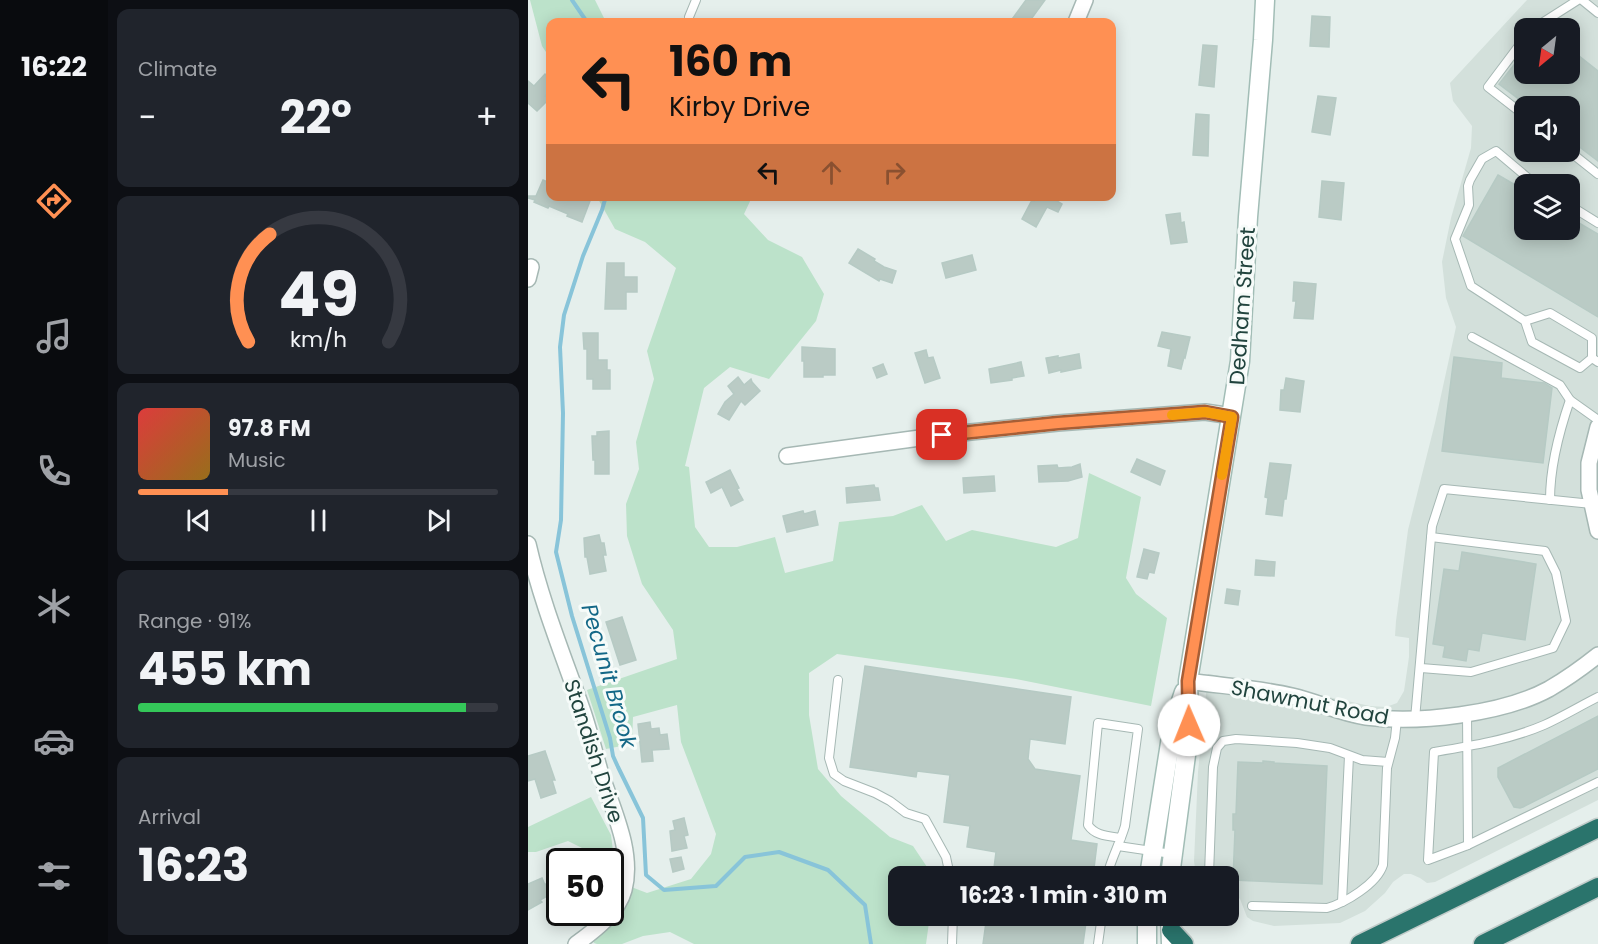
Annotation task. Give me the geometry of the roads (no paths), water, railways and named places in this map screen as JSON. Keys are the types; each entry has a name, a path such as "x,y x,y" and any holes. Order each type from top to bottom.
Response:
{"highway":[{"path":"1360,944 1598,828"},
{"path":"1483,944 1598,887"},
{"path":"1171,930 1184,944"}],"main road":[{"name":"Dedham Street","path":"1150,866 1173,729 1188,681 1242,346 1245,262 1265,0"},
{"name":"Dedham Street","path":"1171,866 1189,725 1188,681"},
{"path":"1147,926 1147,944"}],"street":[{"path":"1078,18 1085,0"},
{"path":"787,456 942,435 1058,423 1205,412 1232,417"},
{"path":"1598,427 1589,463 1589,490 1598,531"},
{"name":"Standish Drive","path":"528,544 540,590 584,713 626,858 623,893 616,906 600,925 576,944"},
{"name":"Shawmut Road","path":"1188,681 1287,695 1348,714 1415,719 1467,713 1512,704 1548,689 1598,655"}],"lane":[{"path":"689,17 696,0"},
{"path":"1550,18 1580,0 1598,13"},
{"path":"1514,52 1488,87 1514,107"},
{"path":"1523,174 1496,151 1482,159 1470,180 1469,205 1455,239 1471,286 1525,321 1532,342 1580,368 1595,360 1592,338 1550,312 1525,321"},
{"path":"1580,160 1598,174"},
{"path":"1580,211 1598,223"},
{"path":"1472,337 1560,385 1570,400 1598,420"},
{"path":"1550,500 1550,480 1561,427 1570,400"},
{"path":"1415,719 1432,526 1444,489 1592,504"},
{"path":"1421,668 1471,672 1553,648 1566,621 1556,573 1545,551 1431,537"},
{"path":"838,680 828,758 834,774 844,781 875,793 906,813 925,819 946,857 948,866"},
{"path":"1598,697 1544,725 1504,740 1434,752 1428,860 1468,845 1598,782"},
{"path":"1467,713 1468,845"},
{"path":"1252,906 1332,907 1363,889 1379,875 1383,866 1388,762 1395,738 1397,719"},
{"path":"1111,866 1120,842 1125,826 1138,729 1098,723 1088,825 1090,829 1120,842 1172,854"},
{"path":"1209,866 1213,767 1217,748 1223,741 1236,739 1297,743 1330,748 1362,760 1388,762"},
{"path":"1342,902 1349,756"},
{"path":"952,944 953,926"},
{"path":"1098,944 1100,926"}],"waterway":[{"name":"Pecunit Brook","path":"572,0 584,18"},
{"name":"Pecunit Brook","path":"605,201 583,256 564,315 560,347 563,413 561,520 556,552 572,616 610,738 613,756 643,818 646,875 664,890 716,886 745,857 779,852 828,870 865,905 871,944"}]}
